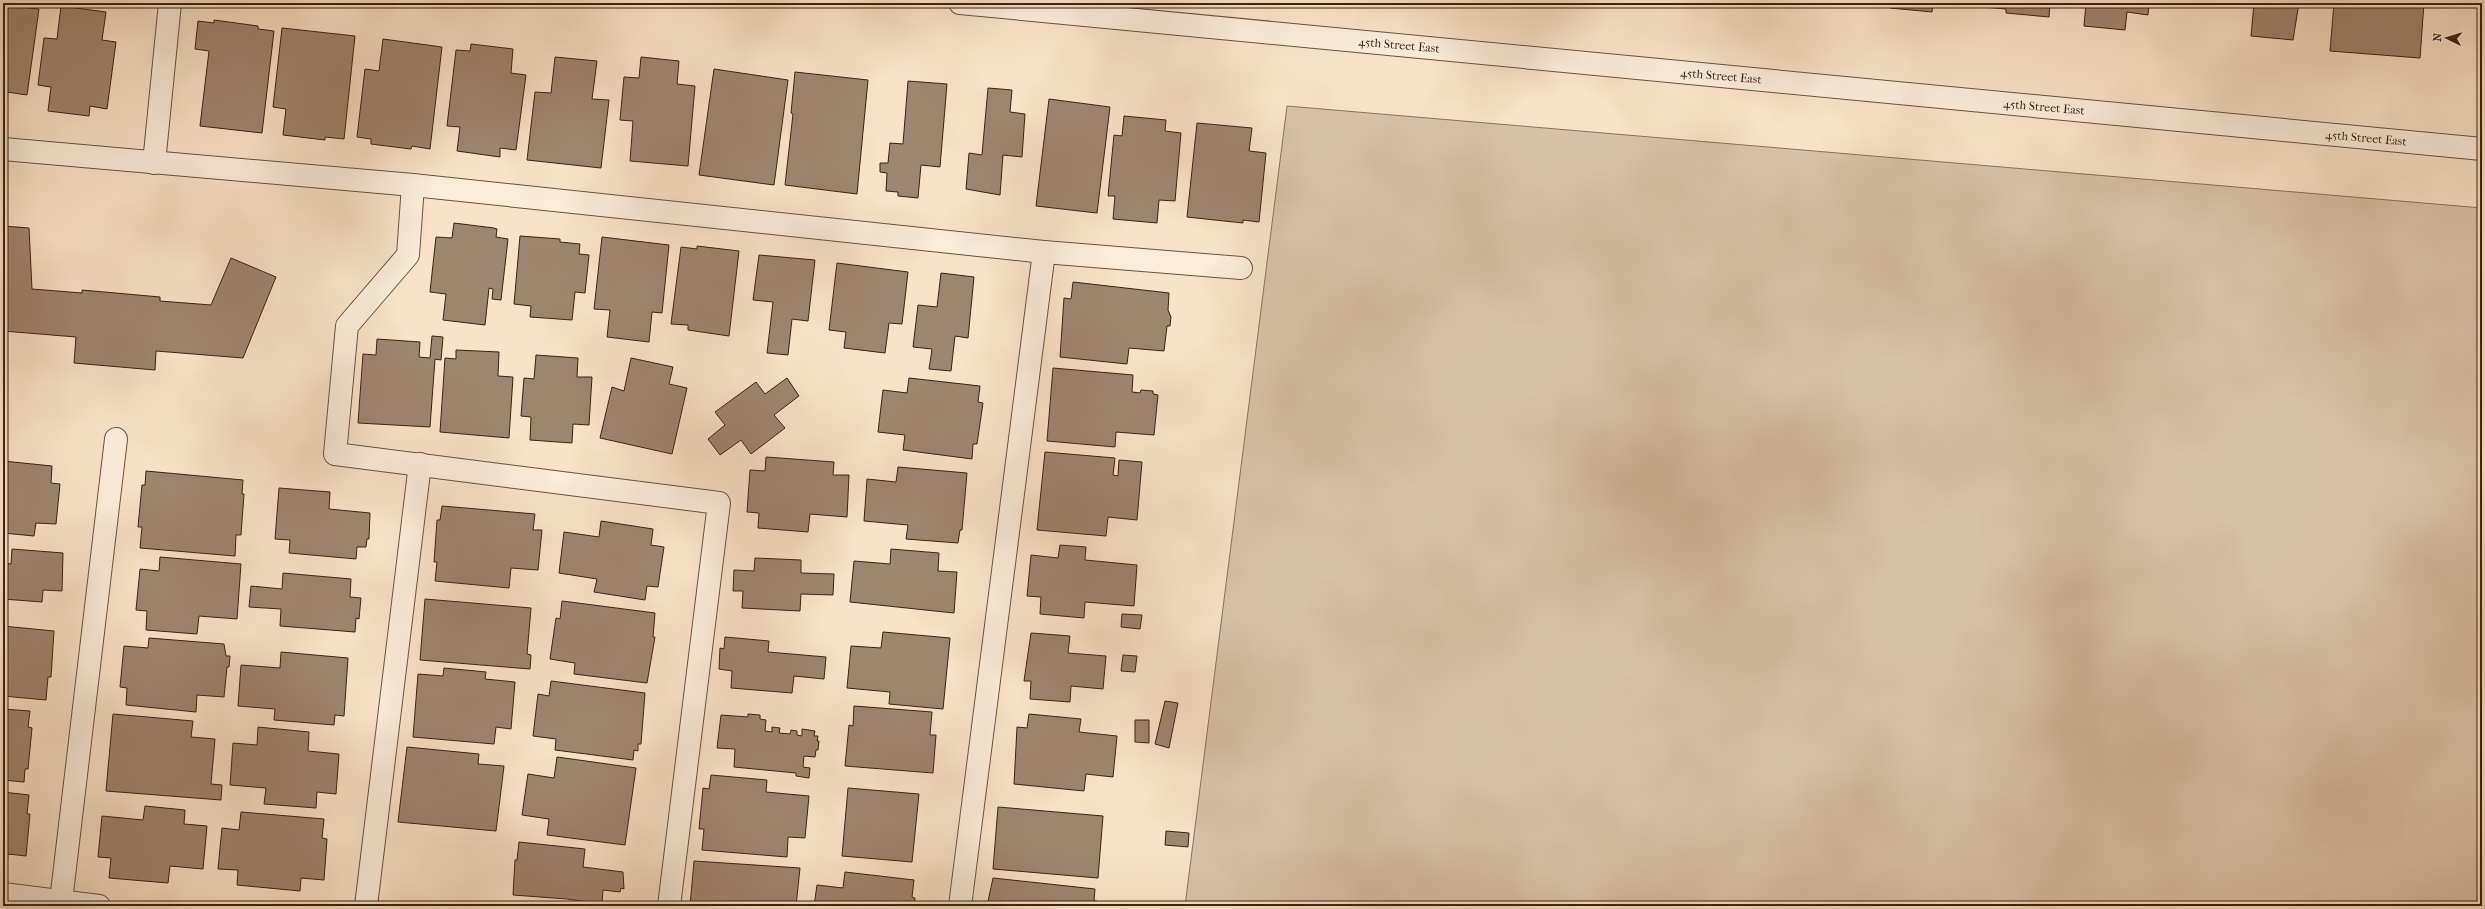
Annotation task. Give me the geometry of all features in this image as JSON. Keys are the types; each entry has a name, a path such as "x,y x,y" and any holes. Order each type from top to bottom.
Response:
{"street":[{"path":"154,163 170,3"},
{"name":"45th Street East","path":"960,3 2482,149"},
{"path":"3,149 413,185 1044,252 1242,268"},
{"path":"413,185 408,255 347,326 335,454 719,503 670,906"},
{"path":"960,906 1044,252"},
{"path":"60,901 116,439"},
{"path":"366,906 420,464"},
{"path":"3,894 99,906"}],"shaded area":[{"path":"1287,106 2482,208 2482,906 1185,906"}],"building":[{"path":"1890,3 1933,3 1932,12 1890,8"},
{"path":"1961,3 2050,3 2049,17 2006,13 2006,9 1961,5"},
{"path":"2086,3 2149,3 2148,15 2127,12 2125,30 2084,26"},
{"path":"2254,3 2299,3 2293,40 2251,36"},
{"path":"2334,3 2424,3 2420,58 2330,51"},
{"path":"3,5 39,9 27,95 7,92 5,104 3,103"},
{"path":"61,6 106,12 102,40 116,42 107,109 90,106 89,116 48,111 51,87 38,85 44,38 57,39"},
{"path":"214,20 258,26 258,29 274,31 262,133 200,126 209,51 195,49 198,21 214,23"},
{"path":"282,28 355,36 344,139 325,137 325,140 283,135 286,109 273,107"},
{"path":"383,39 442,47 430,149 412,146 411,149 371,144 371,139 357,137 365,69 379,71"},
{"path":"471,44 513,49 511,73 526,75 516,150 500,148 500,157 457,151 460,127 447,126 456,50 470,51"},
{"path":"555,57 597,61 592,99 609,100 601,168 527,160 535,92 551,93"},
{"path":"641,57 679,61 677,84 695,86 688,166 630,161 633,121 620,120 624,77 639,78"},
{"path":"714,69 788,80 774,185 699,175"},
{"path":"795,72 868,80 857,194 785,185 793,114 791,113"},
{"path":"908,81 947,84 940,167 921,165 918,198 898,196 898,192 886,191 887,173 880,172 880,163 888,163 890,143 903,144"},
{"path":"988,88 1012,90 1010,112 1025,114 1022,157 1003,155 1000,195 966,189 969,153 982,155"},
{"path":"1049,99 1110,107 1097,213 1036,206"},
{"path":"1124,116 1166,120 1165,131 1181,133 1175,201 1159,200 1157,223 1113,219 1115,196 1108,196 1114,135 1122,136"},
{"path":"1197,123 1252,128 1249,151 1266,153 1259,222 1243,220 1243,223 1187,217"},
{"path":"454,223 494,228 497,229 496,237 508,239 501,300 492,299 493,289 489,288 485,325 443,320 446,294 430,292 436,237 452,238"},
{"path":"3,226 29,228 32,289 82,293 82,290 160,297 160,301 211,305 231,258 276,277 243,358 156,351 155,370 74,363 76,337 3,331"},
{"path":"520,236 560,239 560,242 580,244 579,254 589,255 585,293 575,292 572,320 530,317 531,306 514,304"},
{"path":"602,237 669,245 662,313 652,312 649,342 607,337 610,310 594,309"},
{"path":"697,246 739,251 729,336 688,330 688,325 671,324 681,247 697,249"},
{"path":"759,255 815,260 808,321 792,319 788,355 767,353 773,302 753,300"},
{"path":"837,263 908,272 902,324 889,323 885,353 844,348 846,332 829,330"},
{"path":"941,273 974,277 968,338 955,336 951,371 929,369 932,349 913,347 918,305 937,307"},
{"path":"1073,282 1169,293 1168,310 1171,317 1170,326 1167,326 1164,351 1129,348 1127,364 1060,357 1064,298 1071,299"},
{"path":"432,336 443,337 441,360 435,359 430,427 358,423 363,354 376,355 377,339 420,342 419,357 430,358"},
{"path":"456,350 499,352 498,376 513,377 509,438 440,432 445,358 456,359"},
{"path":"536,355 578,358 577,377 592,377 589,425 573,424 572,443 530,440 531,417 521,416 524,378 534,379"},
{"path":"631,358 673,367 669,384 687,388 672,454 600,438 612,387 624,391"},
{"path":"1053,368 1133,375 1132,392 1140,393 1141,390 1153,391 1153,394 1158,395 1154,435 1116,432 1115,447 1047,441"},
{"path":"787,378 799,396 774,415 785,428 751,454 741,440 720,455 708,439 725,425 715,412 756,382 765,394"},
{"path":"909,378 980,386 978,402 983,403 977,444 973,444 972,459 903,450 905,435 878,432 883,390 907,393"},
{"path":"1045,452 1115,458 1113,475 1118,476 1119,460 1142,462 1137,520 1108,517 1106,536 1037,530"},
{"path":"766,457 834,462 833,475 849,475 847,517 810,514 808,532 758,528 759,513 747,512 750,470 765,471"},
{"path":"3,461 52,466 51,483 60,484 56,524 36,523 34,536 3,533"},
{"path":"898,467 967,473 962,530 960,530 958,543 906,539 908,525 864,521 867,479 896,482"},
{"path":"146,471 243,480 242,494 244,494 241,535 236,535 235,556 140,548 142,527 138,527 142,485 145,485"},
{"path":"279,488 330,492 329,509 370,513 369,539 367,539 366,547 357,547 356,559 289,553 290,540 275,539"},
{"path":"442,506 535,514 533,530 542,530 538,570 511,568 509,588 435,581 437,562 434,562 437,520 440,520"},
{"path":"601,521 653,529 651,545 664,547 658,587 647,586 645,600 594,592 597,579 559,573 564,532 599,537"},
{"path":"1060,545 1086,547 1085,560 1137,565 1134,606 1085,602 1084,618 1040,614 1041,597 1027,596 1031,555 1058,558"},
{"path":"12,549 63,553 62,591 43,590 42,602 3,599 3,563 11,564"},
{"path":"891,549 939,553 938,571 957,572 954,613 850,602 854,561 890,564"},
{"path":"160,557 241,564 237,619 199,616 197,634 146,630 147,611 136,610 140,569 159,571"},
{"path":"755,558 801,560 801,573 834,574 833,595 801,594 800,611 742,608 743,591 733,591 734,570 754,571"},
{"path":"283,573 351,579 350,597 361,598 359,619 356,618 355,632 280,626 281,609 249,607 251,586 282,589"},
{"path":"425,599 531,608 527,654 531,655 530,669 420,660"},
{"path":"562,601 655,613 653,637 655,637 647,683 574,674 575,663 550,659 556,618 560,619"},
{"path":"1122,614 1142,615 1140,629 1121,627"},
{"path":"3,626 54,631 51,677 48,677 46,700 3,696"},
{"path":"883,632 950,638 943,709 889,704 890,692 847,688 851,646 881,648"},
{"path":"1031,633 1070,636 1068,653 1106,656 1103,689 1071,686 1070,702 1030,699 1031,681 1024,681"},
{"path":"725,637 769,641 768,652 826,657 824,679 794,676 792,693 731,688 732,671 719,669 720,648 724,649"},
{"path":"149,638 224,644 226,656 230,656 229,667 227,667 224,697 197,695 196,712 126,705 127,688 120,687 124,646 148,648"},
{"path":"281,652 348,658 344,716 335,715 334,725 274,720 275,709 238,706 241,665 280,668"},
{"path":"1123,655 1137,656 1135,672 1121,671"},
{"path":"444,668 486,672 485,679 515,682 511,729 496,727 494,744 413,737 418,674 443,676"},
{"path":"551,681 645,693 641,744 638,744 638,751 634,750 633,760 555,750 556,739 533,736 538,694 549,696"},
{"path":"1165,701 1178,703 1169,748 1155,744"},
{"path":"854,706 932,712 930,735 936,735 933,773 845,766 849,725 853,726"},
{"path":"3,709 30,711 28,727 32,728 28,769 25,769 24,782 3,780"},
{"path":"113,714 193,721 191,737 215,739 211,784 222,785 221,800 106,791"},
{"path":"748,714 760,715 760,719 766,720 765,731 772,732 772,727 780,728 779,733 790,734 791,730 797,731 797,735 802,736 802,729 815,731 814,736 818,736 817,741 819,741 818,750 816,750 815,757 804,756 803,767 810,768 809,778 796,776 796,773 734,767 735,749 717,748 721,715 748,717"},
{"path":"1029,714 1081,719 1079,732 1117,736 1113,777 1086,774 1084,791 1014,784 1017,727 1027,728"},
{"path":"1135,720 1149,720 1149,743 1135,742"},
{"path":"258,727 309,732 308,751 339,754 336,794 317,792 316,808 264,804 266,788 230,785 233,743 257,745"},
{"path":"407,747 479,754 478,764 504,766 496,831 398,822"},
{"path":"557,757 636,768 625,845 547,835 549,819 522,815 528,774 554,778"},
{"path":"711,775 767,780 766,792 809,796 805,838 788,837 787,857 702,850 704,829 699,829 703,788 709,789"},
{"path":"848,788 919,794 912,862 842,856"},
{"path":"3,792 29,795 27,814 30,814 26,856 8,854 7,867 3,866"},
{"path":"145,806 185,810 184,824 207,826 203,869 170,866 168,883 109,878 111,858 98,857 102,816 143,820"},
{"path":"998,807 1103,816 1098,878 993,869"},
{"path":"241,812 324,819 322,838 327,839 324,880 301,878 300,891 237,885 238,870 218,869 222,828 239,830"},
{"path":"1166,831 1189,833 1188,847 1165,845"},
{"path":"519,842 585,849 583,867 623,872 624,889 621,888 620,892 603,890 602,904 567,899 513,895 515,860 517,860"},
{"path":"694,861 800,868 796,906 690,906"},
{"path":"845,872 914,880 912,897 915,898 914,906 814,906 817,885 843,888"},
{"path":"993,878 1095,889 1094,901 1097,901 1097,906 987,906"}]}
